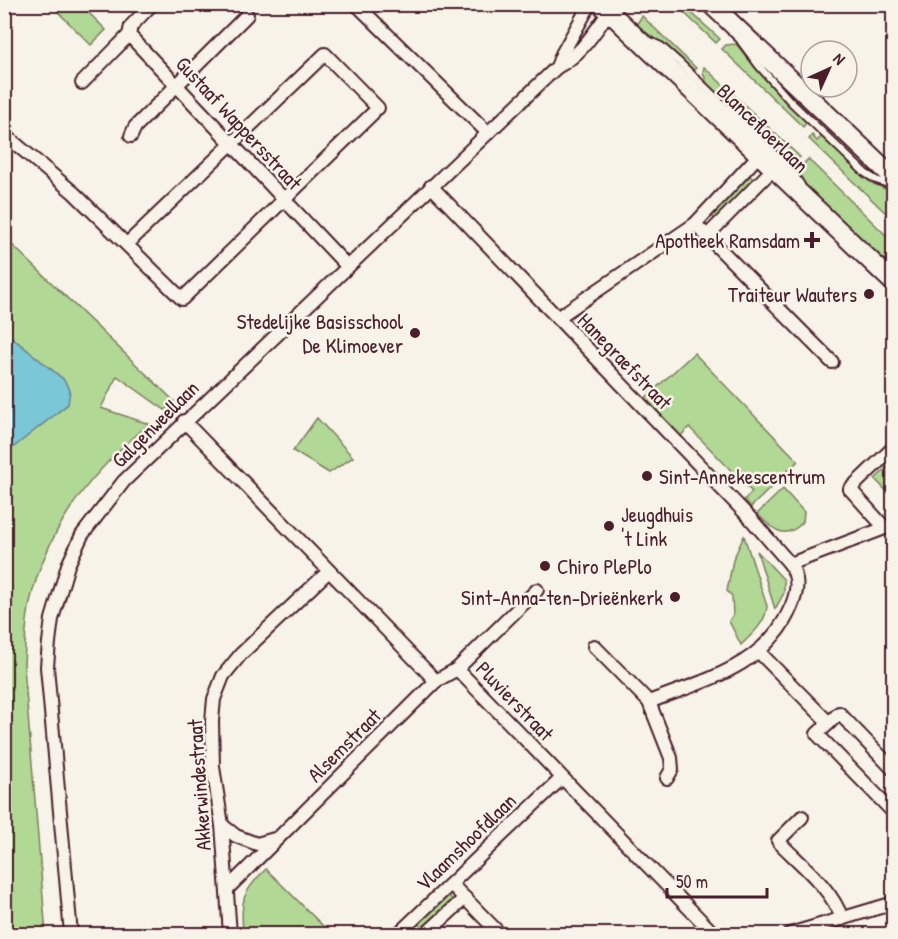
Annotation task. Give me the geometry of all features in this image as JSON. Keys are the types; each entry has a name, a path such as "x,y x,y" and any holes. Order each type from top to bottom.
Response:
{"street":[{"path":"82,83 129,35 131,26 152,4"},
{"path":"356,4 487,132"},
{"name":"Galgenweellaan","path":"557,67 590,4"},
{"path":"711,4 894,178"},
{"name":"Galgenweellaan","path":"72,934 47,667 52,619 68,565 82,536 124,481 184,421 487,132 557,67 569,61 578,52 608,7"},
{"name":"Blancefloerlaan","path":"608,7 633,36 894,283"},
{"path":"131,136 135,127 247,15"},
{"name":"Gustaaf Wappersstraat","path":"129,35 347,266"},
{"path":"4,134 74,192 182,299 376,111 325,54 128,243"},
{"path":"557,318 695,224 759,155"},
{"path":"707,236 773,169"},
{"name":"Hanegraefstraat","path":"430,186 750,518 790,564"},
{"path":"695,224 832,362"},
{"path":"184,421 436,681"},
{"path":"649,702 728,670 759,652 786,619 792,604 797,589 796,573 790,564 891,528 850,489 894,447"},
{"name":"Akkerwindestraat","path":"230,934 222,825 213,767 214,699 223,675 241,654 329,571"},
{"path":"457,669 537,590"},
{"path":"594,646 649,702 671,758 672,769 667,778"},
{"path":"759,652 829,723"},
{"name":"Pluvierstraat","path":"436,681 457,669 714,934"},
{"name":"Alsemstraat","path":"227,889 436,681"},
{"path":"894,770 839,713 818,734 894,813"},
{"name":"Vlaamshoofdlaan","path":"398,934 562,778"},
{"path":"802,817 778,841 830,895 842,919"},
{"path":"222,825 236,836 257,844 279,838"},
{"path":"451,884 500,934"},
{"name":"Vlaamshoofdlaan","path":"426,934 465,898"},
{"path":"790,934 894,903"}],"lane":[{"path":"735,27 743,46 790,101 865,173 876,180 894,186"},
{"path":"633,36 650,40 661,46 679,62 791,170 801,184 809,203"}],"green space":[{"path":"51,5 81,5 106,30 91,45"},
{"path":"676,5 683,5 720,39 716,43"},
{"path":"642,16 696,68 693,71 669,49 636,25"},
{"path":"736,44 785,101 807,122 803,127 722,49 726,45"},
{"path":"704,67 800,157 792,165 707,84 703,72"},
{"path":"812,135 817,141 822,136 869,181 893,193 893,220 809,139"},
{"path":"808,159 893,242 893,270 807,187 796,172"},
{"path":"748,174 753,179 715,219 710,215"},
{"path":"4,237 175,402 165,410 117,376 101,408 149,424 93,478 64,518 52,540 33,590 26,628 24,667 46,934 5,934 4,454 68,404 63,379 5,332"},
{"path":"694,353 798,461 751,507 744,500 752,492 689,427 678,439 641,402"},
{"path":"317,418 353,457 329,473 293,451"},
{"path":"893,462 893,498 875,479"},
{"path":"783,489 804,512 803,522 796,528 784,532 768,524 757,514"},
{"path":"744,536 767,606 761,623 741,645 729,621 733,615 732,596 727,591 733,560"},
{"path":"757,551 784,580 784,593 775,609"},
{"path":"266,869 331,934 243,934 244,898 247,891"},
{"path":"449,895 451,903 418,934 407,934"}],"water":[{"path":"5,332 63,379 70,390 68,404 5,454"}],"place":[{"name":"Apotheek Ramsdam","path":"812,240"},
{"name":"Traiteur Wauters","path":"869,294"},
{"name":"Stedelijke Basisschool De Klimoever","path":"415,333"},
{"name":"Sint-Annekescentrum","path":"647,476"},
{"name":"Jeugdhuis 't Link","path":"609,526"},
{"name":"Chiro PlePlo","path":"545,566"},
{"name":"Sint-Anna-ten-Drieënkerk","path":"675,597"}]}
